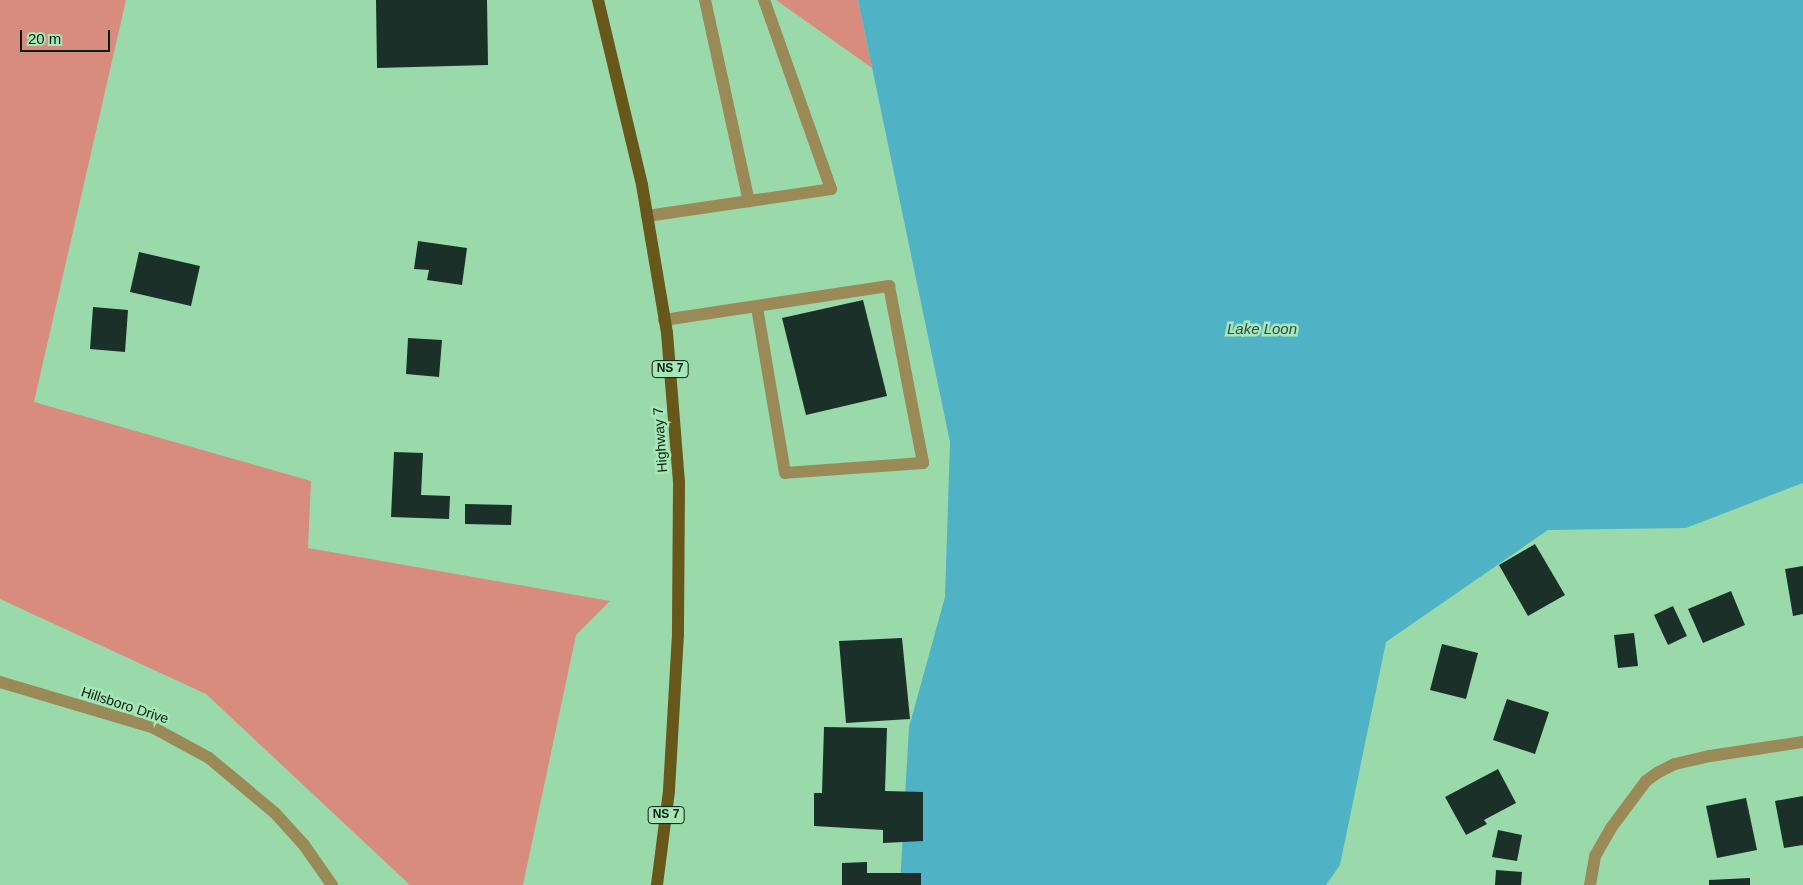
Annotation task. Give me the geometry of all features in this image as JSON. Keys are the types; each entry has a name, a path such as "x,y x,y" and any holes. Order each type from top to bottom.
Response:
{"main road":[{"name":"Highway 7","path":"598,0 647,216 664,320 678,483 678,634 669,791 657,885"}],"street":[{"path":"705,0 749,201"},
{"path":"647,216 831,189 764,0"},
{"path":"664,320 889,286 923,463 785,473 757,307"},
{"name":"Hillsboro Drive","path":"0,682 152,727 209,758 275,813 304,845 332,885"},
{"path":"1590,885 1595,856 1611,828 1646,781 1657,772 1675,764 1710,756 1803,742"}],"shaded area":[{"path":"0,0 126,0 34,402 311,481 308,548 610,601 576,635 523,885 410,885 206,694 0,599"},
{"path":"776,0 858,0 872,68"}],"water":[{"name":"Lake Loon","path":"858,0 1803,0 1803,483 1686,528 1548,530 1386,642 1340,865 1326,885 900,885 909,727 945,597 950,442"}],"building":[{"path":"376,0 487,0 488,65 377,68"},
{"path":"418,241 467,248 462,285 427,280 429,270 414,269"},
{"path":"139,252 200,266 191,306 130,292"},
{"path":"863,300 887,396 806,415 782,318"},
{"path":"93,307 128,310 125,352 90,349"},
{"path":"408,338 442,340 439,377 406,374"},
{"path":"394,452 423,453 421,495 450,496 449,519 391,517"},
{"path":"465,504 512,505 511,525 465,524"},
{"path":"1535,544 1565,595 1528,616 1499,565"},
{"path":"1803,566 1803,614 1793,616 1785,569"},
{"path":"1731,591 1745,625 1703,643 1688,609"},
{"path":"1673,606 1687,636 1668,645 1654,615"},
{"path":"1634,633 1638,666 1618,668 1614,635"},
{"path":"902,638 910,719 846,723 839,641"},
{"path":"1442,644 1478,653 1466,699 1430,690"},
{"path":"1507,699 1549,712 1535,754 1493,740"},
{"path":"824,727 887,728 885,791 923,792 923,841 883,843 883,830 814,826 814,793 822,793"},
{"path":"1498,769 1516,803 1484,820 1487,824 1466,835 1445,797"},
{"path":"1803,796 1803,845 1784,848 1775,801"},
{"path":"1746,798 1757,850 1717,858 1706,806"},
{"path":"1498,830 1522,835 1517,861 1492,857"},
{"path":"867,862 867,873 921,873 921,885 842,885 842,863"},
{"path":"1496,870 1522,872 1521,885 1495,885"},
{"path":"1750,878 1750,885 1709,885 1709,880"}]}
